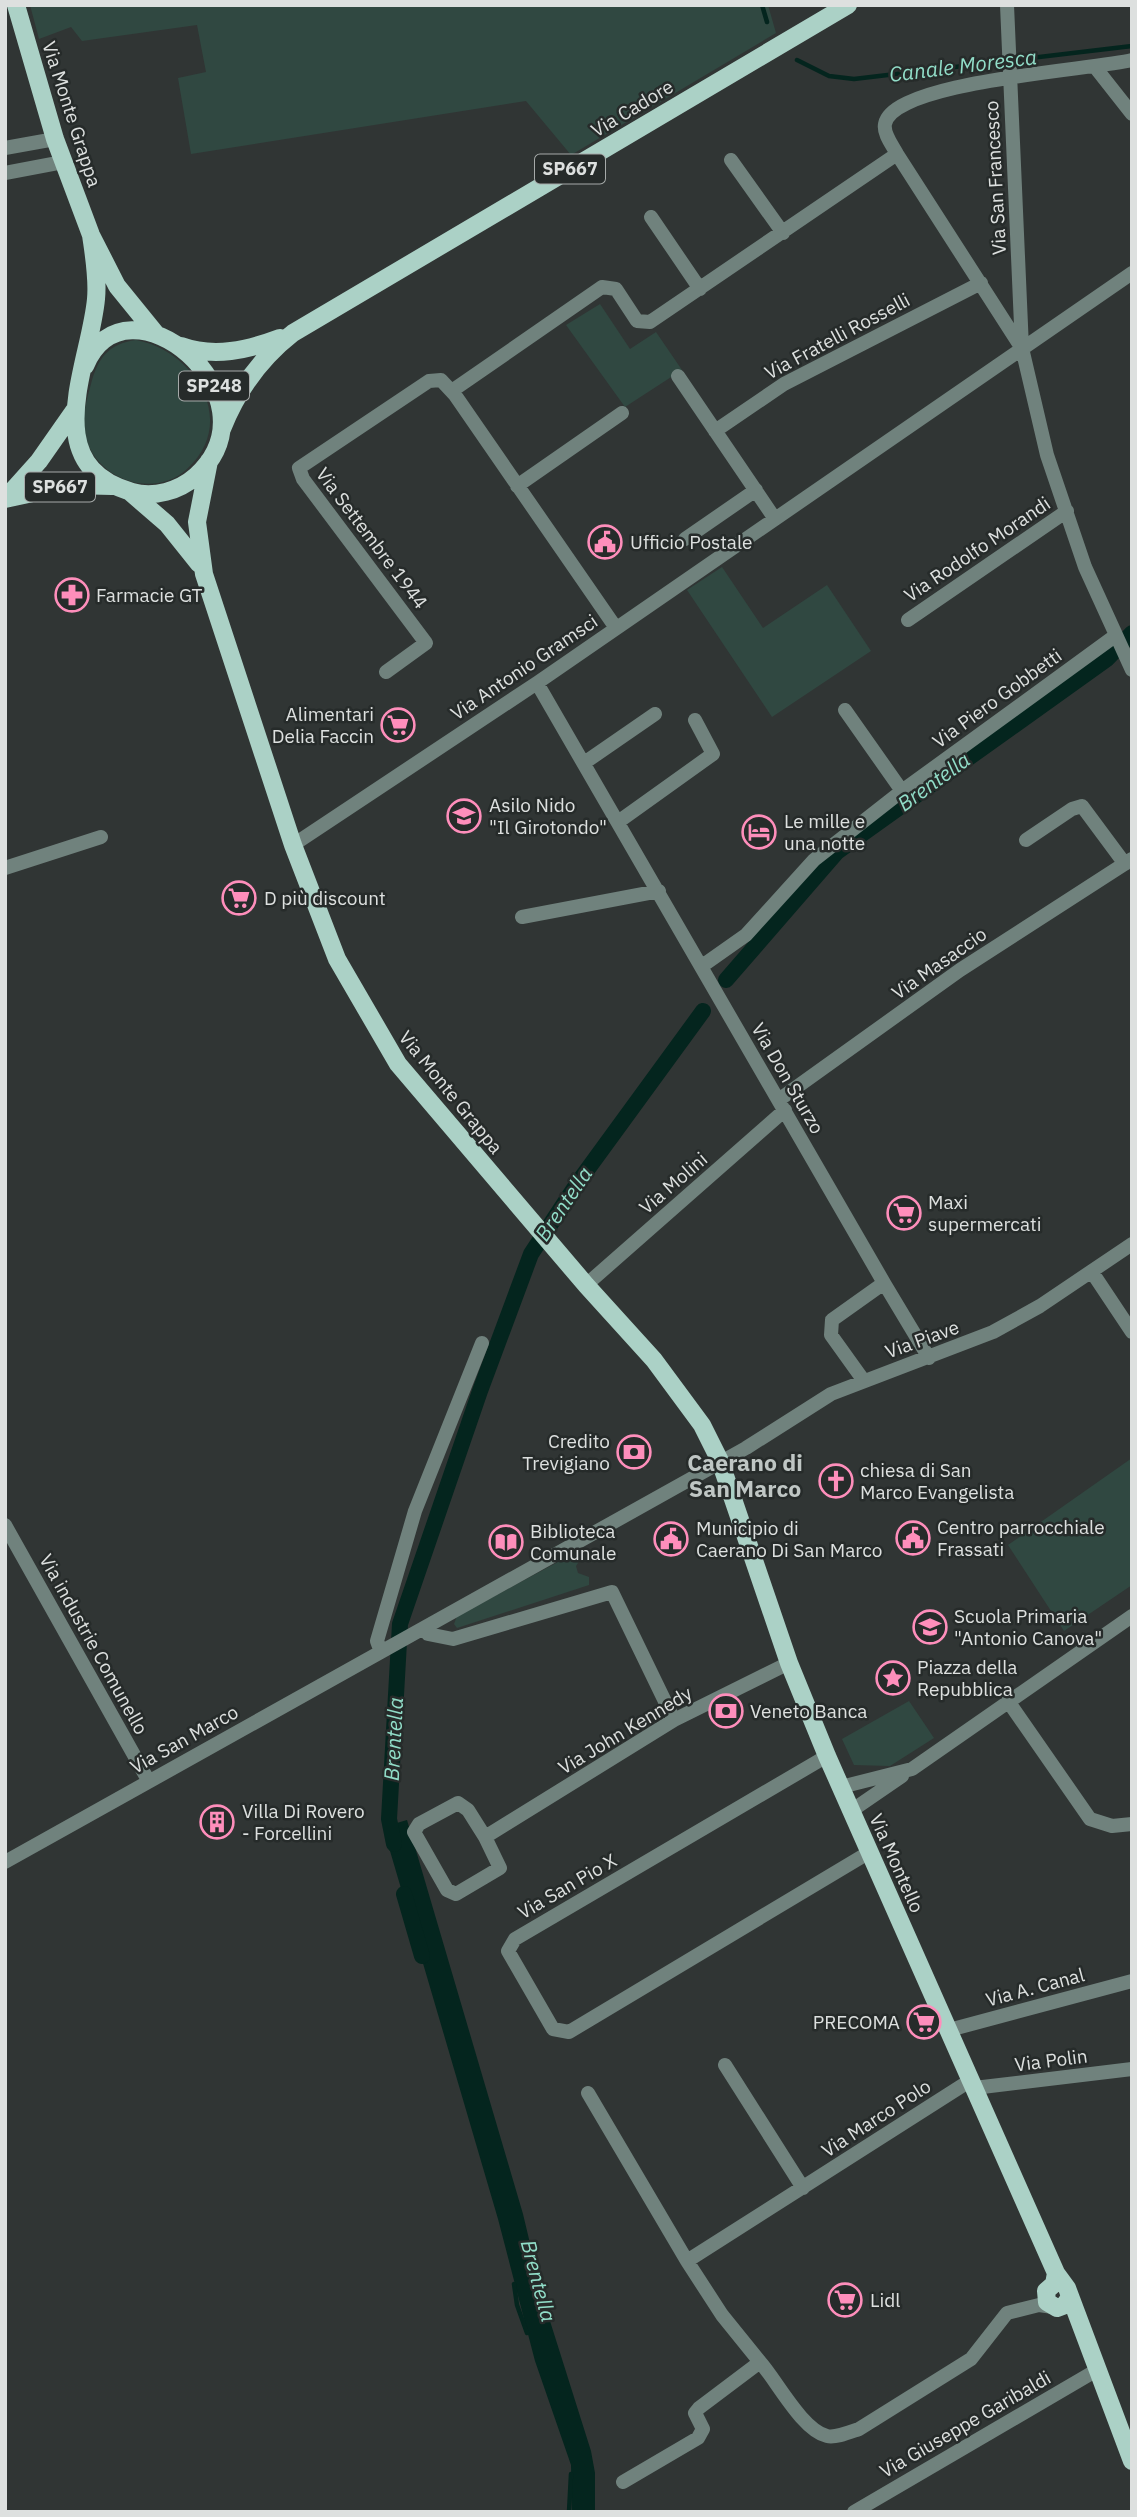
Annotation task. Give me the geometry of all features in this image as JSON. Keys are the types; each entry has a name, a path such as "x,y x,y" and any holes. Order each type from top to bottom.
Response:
{"main road":[{"name":"Via Monte Grappa","path":"16,5 55,139 91,235 117,286 156,334"},
{"name":"Via Cadore","path":"173,344 200,351 225,352 260,345 293,333 848,5"},
{"name":"Via Monte Grappa","path":"91,235 96,299 85,366 74,411 75,436 83,455 100,476 123,489 176,533 204,574"},
{"name":"Via Monte Grappa","path":"85,366 95,348 114,334 139,329 156,334 173,344 197,364 213,383 222,407 222,429 209,461 197,522 204,574 293,845 337,959 382,1041 424,1097 682,1395 702,1425 720,1461"},
{"name":"Via Cadore","path":"222,429 233,404 259,364 293,333"},
{"name":"SP667","path":"74,411 39,461 5,499 70,485 123,489"},
{"name":"Via Monte Grappa","path":"123,489 145,495 177,489 193,479 209,461"},
{"name":"Via Montello","path":"720,1461 789,1663 827,1756 949,2030 1058,2296 1097,2370 1132,2461"}],"street":[{"name":"Via San Francesco","path":"1007,5 1022,348 1047,455 1085,567 1131,668"},
{"path":"1132,60 1095,67 1009,75 970,83 933,94 893,112 885,125 885,133 897,154 1022,348 1132,273"},
{"path":"1095,67 1132,114"},
{"path":"5,148 55,139"},
{"path":"616,628 455,395 459,383 597,289 610,286 615,289 637,321 650,322 897,154"},
{"path":"731,160 783,233"},
{"path":"5,173 63,162"},
{"path":"652,218 700,289"},
{"name":"Via Fratelli Rosselli","path":"715,430 784,384 981,283"},
{"name":"Via Antonio Gramsci","path":"293,845 537,682 1022,348"},
{"path":"678,376 775,519"},
{"name":"Via Settembre 1944","path":"386,672 426,643 303,479 299,468 429,381 441,380 455,395"},
{"path":"517,486 622,414"},
{"path":"684,539 756,490"},
{"name":"Via Rodolfo Morandi","path":"908,620 1067,511"},
{"name":"Via Piero Gobbetti","path":"702,966 746,935 814,860 902,791 1115,637"},
{"name":"Via Don Sturzo","path":"537,682 929,1358"},
{"path":"845,710 902,791"},
{"path":"584,763 656,714"},
{"path":"618,822 713,754 695,720"},
{"name":"Via Masaccio","path":"783,1105 960,970 1128,862 1083,806 1072,809 1026,840"},
{"path":"5,868 101,837"},
{"path":"522,918 659,891"},
{"name":"Via Molini","path":"586,1285 783,1105"},
{"name":"Via Piave","path":"421,1630 720,1461 831,1394 993,1332 1092,1272 1132,1244"},
{"path":"1092,1272 1132,1332"},
{"path":"864,1381 831,1335 829,1327 832,1321 884,1283"},
{"path":"389,1647 377,1641 413,1519 482,1343"},
{"name":"Via industrie Comunello","path":"5,1525 148,1780"},
{"path":"421,1630 453,1639 612,1592 674,1720"},
{"path":"851,1811 1008,1701 1130,1623"},
{"name":"Via San Marco","path":"5,1862 421,1630"},
{"name":"Via John Kennedy","path":"485,1837 674,1720 789,1663"},
{"path":"1008,1701 1090,1819 1112,1826 1132,1824"},
{"name":"Via San Pio X","path":"827,1756 515,1939 508,1951 553,2029 569,2032 868,1853"},
{"path":"841,1787 912,1769"},
{"path":"458,1803 468,1810 485,1837 500,1868 490,1877 456,1894 447,1890 414,1832 419,1824 458,1803"},
{"name":"Via A. Canal","path":"949,2030 1132,1982"},
{"path":"725,2064 803,2188"},
{"name":"Via Polin","path":"972,2084 1132,2069"},
{"name":"Via Marco Polo","path":"687,2261 972,2084"},
{"path":"588,2093 722,2315 761,2362 797,2413 811,2427 827,2436 842,2435 859,2429 971,2359 1007,2314 1058,2296"},
{"path":"623,2482 698,2438 703,2429 695,2413 699,2408 761,2362"},
{"name":"Via Giuseppe Garibaldi","path":"853,2512 1097,2370"}],"shaded area":[{"path":"30,5 768,5 776,33 571,155 526,101 191,154 178,78 206,72 197,25 82,41 71,27 39,39"},
{"path":"600,304 630,349 656,332 682,370 625,407 566,325"},
{"path":"136,340 157,347 176,358 192,373 203,391 209,410 209,431 202,450 187,469 173,478 157,483 125,480 111,472 89,447 84,431 86,401 101,360 118,345"},
{"path":"722,567 763,628 827,585 871,651 772,717 687,590"},
{"path":"1132,1458 1132,1585 1064,1631 1008,1545"},
{"path":"573,1554 580,1560 576,1566 578,1573 589,1577 589,1585 457,1628 454,1624 457,1616"},
{"path":"909,1701 934,1738 890,1766 854,1765 842,1739"}],"water":[{"path":"407,1820 523,2214 544,2302 591,2451 595,2473 595,2512 572,2512 571,2465 535,2361 498,2219 383,1827"}],"waterway":[{"name":"Canale Moresca","path":"762,5 767,22"},
{"name":"Canale Moresca","path":"797,60 829,76 854,79 1132,46"},
{"name":"Brentella","path":"726,980 837,852 1107,659 1132,633"},
{"name":"Brentella","path":"394,1844 389,1819 400,1624 480,1391 531,1254 579,1181 703,1011"},
{"name":"Brentella","path":"404,1894 422,1956"},
{"path":"514,2284 517,2305 527,2333"},
{"path":"569,2512 571,2474"}],"place":[{"name":"Ufficio Postale","path":"605,542"},
{"name":"Farmacie GT","path":"72,595"},
{"name":"Alimentari Delia Faccin","path":"398,725"},
{"name":"Asilo Nido \"Il Girotondo\"","path":"464,816"},
{"name":"Le mille e una notte","path":"759,832"},
{"name":"D più discount","path":"239,898"},
{"name":"Maxi supermercati","path":"904,1213"},
{"name":"Credito Trevigiano","path":"634,1452"},
{"name":"chiesa di San Marco Evangelista","path":"836,1481"},
{"name":"Centro parrocchiale Frassati","path":"913,1538"},
{"name":"Municipio di Caerano Di San Marco","path":"671,1539"},
{"name":"Biblioteca Comunale","path":"506,1542"},
{"name":"Scuola Primaria \"Antonio Canova\"","path":"930,1627"},
{"name":"Piazza della Repubblica","path":"893,1678"},
{"name":"Veneto Banca","path":"726,1711"},
{"name":"Villa Di Rovero - Forcellini","path":"217,1822"},
{"name":"PRECOMA","path":"924,2022"},
{"name":"Lidl","path":"845,2300"}],"district":[{"name":"Caerano di San Marco","path":"745,1476"}]}
